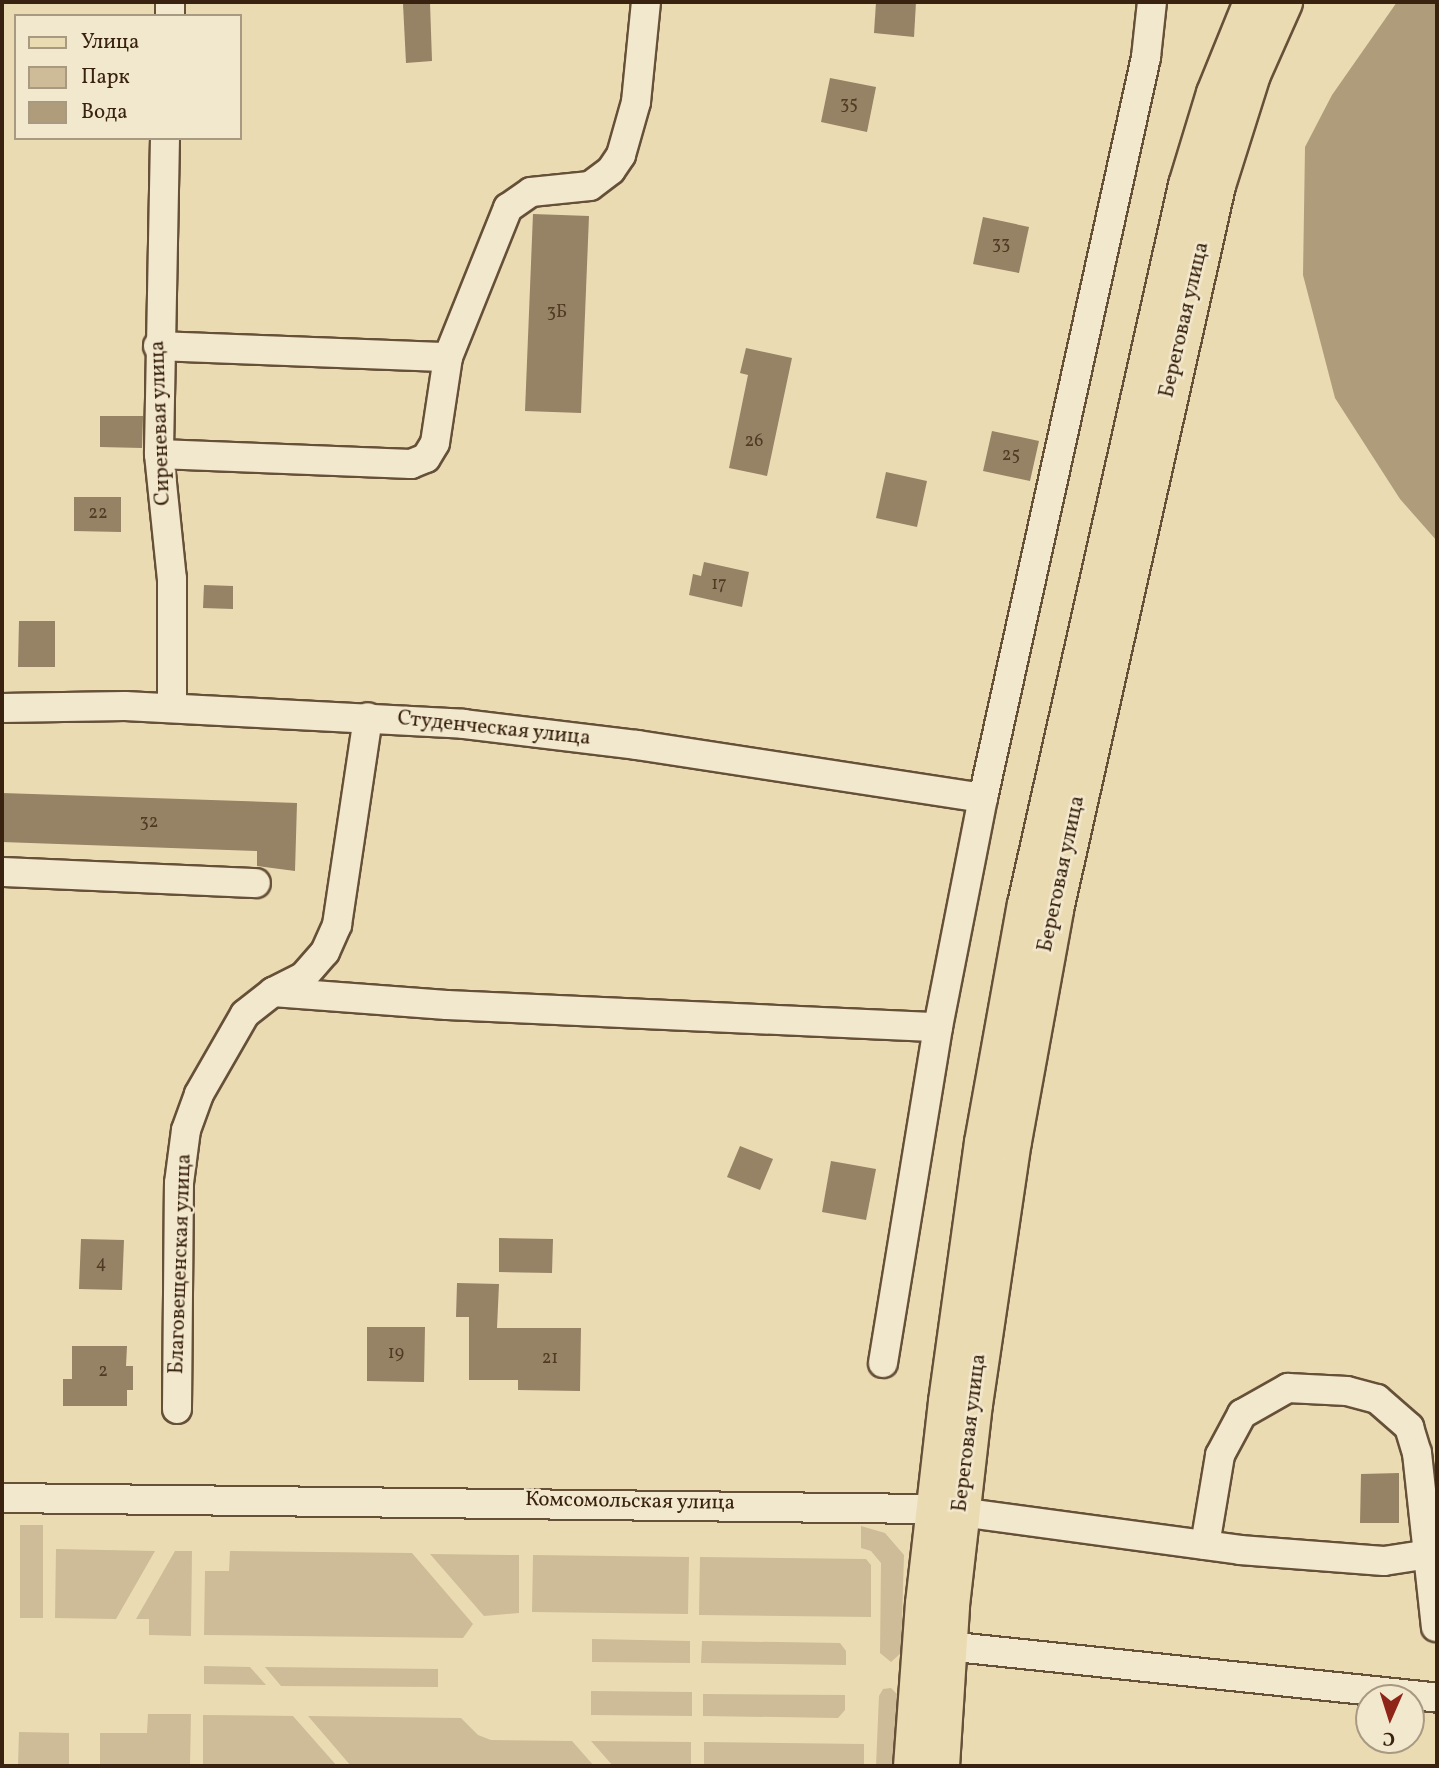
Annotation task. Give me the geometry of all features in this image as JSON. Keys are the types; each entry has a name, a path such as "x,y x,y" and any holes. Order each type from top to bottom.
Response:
{"main road":[{"name":"Береговая улица","path":"912,1766 947,1510 983,1142 1026,904 1187,185 1215,93 1252,2"},
{"name":"Береговая улица","path":"940,1766 946,1646 947,1510 990,1283 1054,909 1216,185 1251,74 1283,2"}],"street":[{"path":"159,454 411,464 426,458 435,443 449,357 508,208 531,192 590,186 611,170 621,155 636,102 646,2"},
{"path":"883,1363 938,1027 983,798 1146,57 1152,2"},
{"name":"Сиреневая улица","path":"165,140 158,346 159,454 172,579 172,708"},
{"path":"158,346 449,357"},
{"name":"Студенческая улица","path":"2,708 172,708 368,717 637,745 983,798"},
{"name":"Благовещенская улица","path":"177,1409 179,1184 186,1130 228,1038 245,1014 264,991 304,976 325,952 337,925 368,717"},
{"path":"2,872 256,883"},
{"path":"264,991 447,1005 938,1027"},
{"path":"1205,1545 1220,1455 1242,1414 1288,1388 1320,1387 1377,1399 1409,1427 1417,1453 1436,1627"},
{"name":"Комсомольская улица","path":"2,1479 170,1481 326,1499"},
{"name":"Комсомольская улица","path":"2,1498 326,1499 947,1510 1205,1545 1384,1561 1429,1554"},
{"path":"946,1646 1437,1698"}],"green space":[{"path":"20,1525 43,1525 43,1618 20,1618"},
{"path":"861,1526 885,1533 904,1555 901,1653 891,1662 880,1653 881,1563 871,1551 861,1548"},
{"path":"56,1549 155,1551 116,1619 55,1618"},
{"path":"175,1551 192,1551 191,1636 149,1635 149,1619 136,1619"},
{"path":"230,1551 412,1553 473,1624 463,1638 204,1635 205,1571 229,1571"},
{"path":"430,1554 519,1555 519,1613 484,1616"},
{"path":"533,1555 689,1557 688,1614 532,1612"},
{"path":"700,1557 866,1559 871,1565 871,1617 699,1615"},
{"path":"592,1639 690,1641 690,1663 592,1662"},
{"path":"702,1641 840,1643 846,1651 846,1665 701,1663"},
{"path":"204,1666 250,1667 266,1685 204,1684"},
{"path":"265,1667 438,1669 438,1687 281,1686"},
{"path":"891,1688 897,1694 892,1766 876,1766 879,1696 883,1689"},
{"path":"591,1691 692,1692 692,1716 591,1715"},
{"path":"703,1694 845,1695 845,1710 838,1718 703,1716"},
{"path":"148,1714 191,1714 190,1766 100,1766 100,1733 147,1733"},
{"path":"203,1715 293,1716 337,1766 203,1766"},
{"path":"308,1716 461,1718 478,1735 491,1740 572,1741 594,1766 351,1766"},
{"path":"19,1732 69,1733 69,1766 18,1766"},
{"path":"591,1741 691,1742 691,1766 613,1766"},
{"path":"704,1742 864,1744 864,1766 704,1766"}],"water":[{"path":"1397,2 1437,2 1437,541 1400,499 1335,398 1303,275 1305,147 1332,95"}],"building":[{"path":"876,2 916,2 914,37 874,33"},
{"path":"430,3 432,61 406,63 403,4"},
{"path":"830,78 876,87 867,132 821,122"},
{"path":"533,214 589,216 581,413 525,411"},
{"path":"983,217 1029,227 1019,273 973,264"},
{"path":"746,348 792,358 767,476 729,468 748,375 740,373"},
{"path":"100,416 143,416 142,448 100,447"},
{"path":"992,431 1039,441 1030,481 983,471"},
{"path":"886,472 927,481 917,527 876,518"},
{"path":"74,497 121,497 121,532 74,531"},
{"path":"704,562 749,572 742,607 689,595 693,574 701,576"},
{"path":"204,585 233,586 233,609 203,608"},
{"path":"19,621 55,621 55,667 18,667"},
{"path":"2,793 297,803 295,871 257,866 257,851 2,842"},
{"path":"740,1146 773,1159 760,1190 727,1177"},
{"path":"831,1161 876,1169 866,1220 822,1212"},
{"path":"499,1238 553,1239 552,1273 499,1272"},
{"path":"81,1239 124,1240 122,1290 79,1289"},
{"path":"457,1283 499,1284 497,1328 581,1328 580,1391 518,1390 518,1380 469,1380 469,1317 456,1317"},
{"path":"367,1327 425,1327 424,1382 367,1381"},
{"path":"72,1346 127,1346 126,1366 133,1366 133,1390 127,1390 127,1406 63,1406 63,1379 72,1379"},
{"path":"1399,1473 1399,1523 1360,1523 1361,1474"}]}
